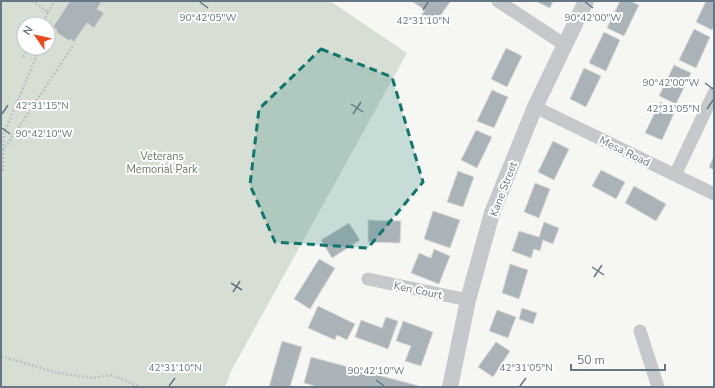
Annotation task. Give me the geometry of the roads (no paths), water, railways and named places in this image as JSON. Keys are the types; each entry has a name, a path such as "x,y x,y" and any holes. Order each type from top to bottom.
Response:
{"street":[{"path":"498,1 565,45"},
{"name":"Kane Street","path":"450,387 468,300 492,213 535,107 586,1"},
{"path":"675,175 714,93"},
{"name":"Mesa Road","path":"535,107 714,194"},
{"name":"Ken Court","path":"368,279 468,300"},
{"path":"640,331 658,387"}],"park label":[{"name":"Veterans Memorial Park","path":"162,162"}]}
